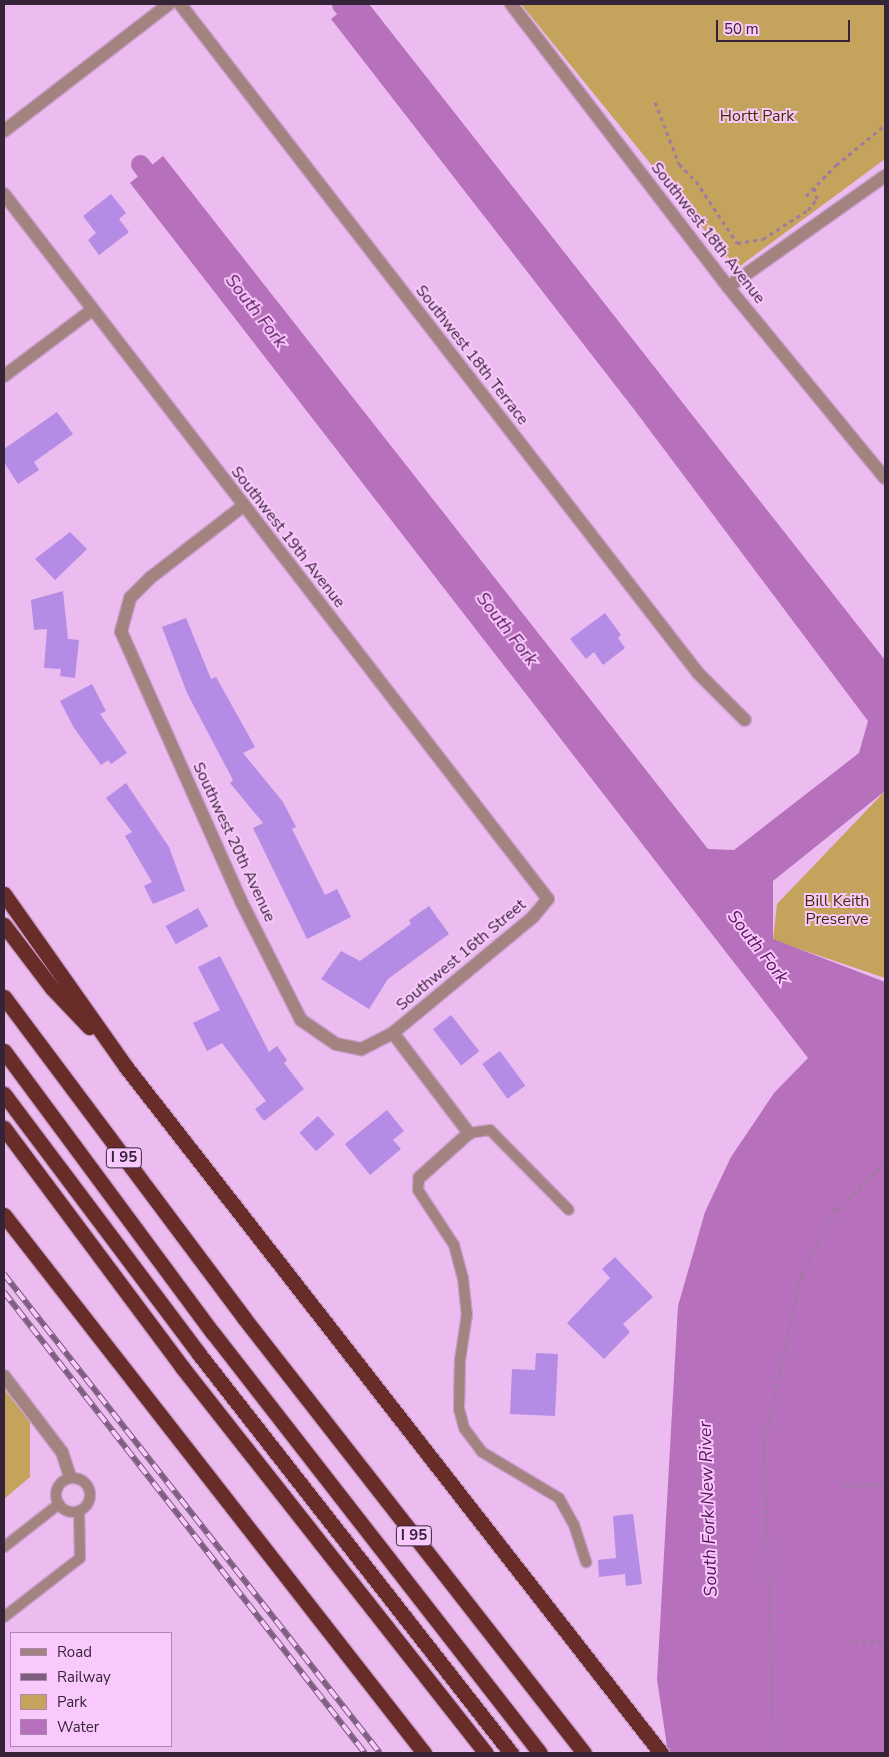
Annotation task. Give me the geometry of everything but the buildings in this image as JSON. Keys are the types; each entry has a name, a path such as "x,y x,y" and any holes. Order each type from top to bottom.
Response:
{"highway":[{"path":"4,894 126,1067 661,1753"},
{"path":"4,925 52,988 126,1067"},
{"name":"I 95","path":"4,997 244,1318 584,1753"},
{"path":"4,1051 212,1333 540,1753"},
{"path":"4,1094 199,1354 511,1753"},
{"path":"4,1128 182,1367 486,1753"},
{"path":"4,1215 424,1753"}],"street":[{"path":"4,131 169,4"},
{"name":"Southwest 18th Terrace","path":"180,4 698,673 745,720"},
{"name":"Southwest 18th Avenue","path":"510,4 728,287 885,478"},
{"path":"728,287 885,176"},
{"name":"Southwest 19th Avenue","path":"4,194 548,899"},
{"path":"4,376 92,310"},
{"name":"Southwest 20th Avenue","path":"243,506 150,578 130,598 121,632 237,892 301,1020 336,1044 361,1048 393,1033"},
{"name":"Southwest 16th Street","path":"393,1033 534,916 548,899"},
{"path":"393,1033 469,1133 419,1178"},
{"path":"4,1376 62,1452 70,1477"}],"lane":[{"path":"469,1133 490,1130 568,1210"},
{"path":"419,1178 418,1190 454,1245 463,1278 468,1314 460,1360 459,1409 464,1428 482,1452 559,1498 574,1525 586,1562"},
{"path":"4,1617 80,1558 79,1511 90,1499 89,1488 82,1479 70,1477 57,1488 58,1504"},
{"path":"58,1504 68,1511 79,1511"},
{"path":"4,1547 58,1504"}],"path":[{"path":"655,102 679,164 696,181 737,243 763,239 808,210 817,199 814,186"},
{"path":"806,196 814,186 885,125"},
{"path":"774,1753 764,1442 801,1276 836,1210 885,1163"},
{"path":"845,1486 885,1484"},
{"path":"854,1642 885,1641"}],"green space":[{"name":"Hortt Park","path":"521,4 885,4 885,159 736,269"},
{"name":"Bill Keith Preserve","path":"885,791 885,978 773,940 777,904"},
{"path":"4,1389 30,1422 30,1477 4,1499"}],"water":[{"name":"South Fork New River","path":"350,4 369,4 885,660 885,791 773,881 773,939 885,982 885,1753 668,1753 657,1679 678,1306 705,1212 731,1157 774,1093 808,1058 130,183 163,156 708,849 734,850 859,753 868,721 633,408 331,19"}],"waterway":[{"path":"341,4 361,29"},
{"name":"South Fork","path":"140,164 161,191"}],"railway":[{"path":"4,1274 380,1753"},
{"path":"4,1292 365,1753"}]}
